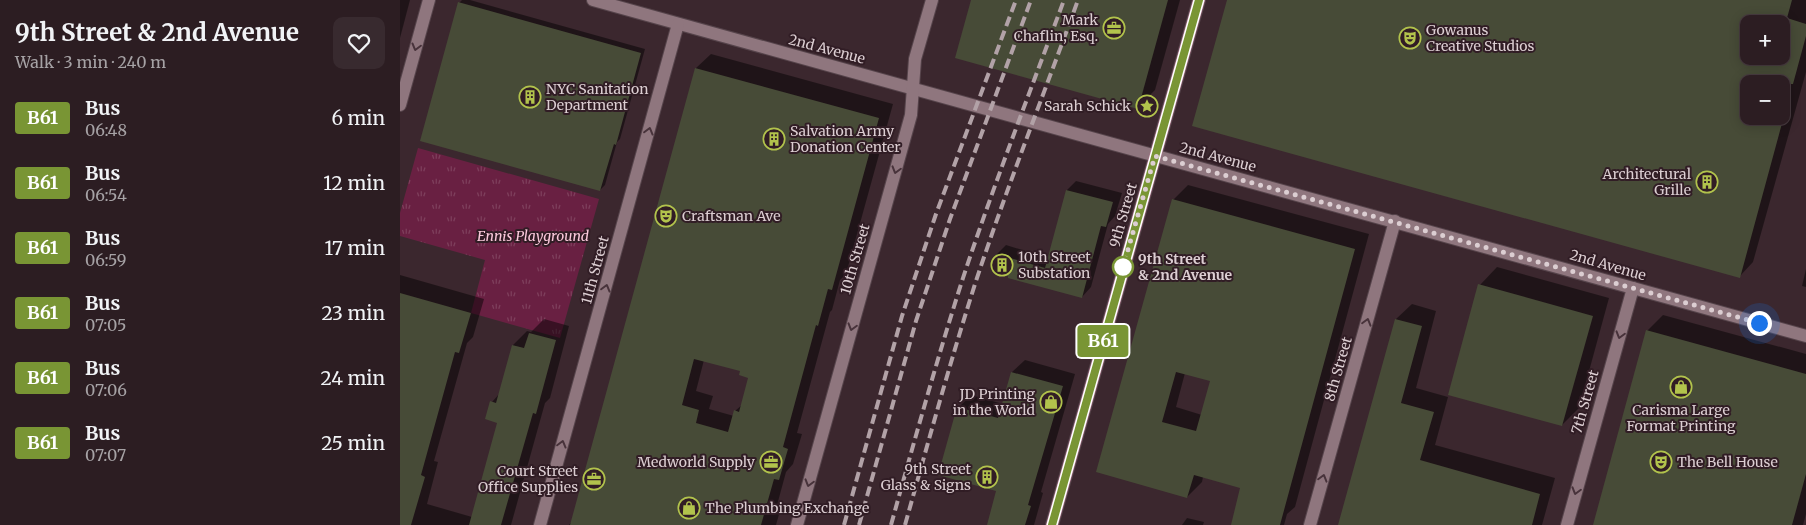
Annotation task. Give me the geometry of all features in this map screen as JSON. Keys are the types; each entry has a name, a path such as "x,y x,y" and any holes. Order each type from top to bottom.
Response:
{"main road":[{"name":"9th Street","path":"1052,525 1199,0"}],"street":[{"path":"400,105 429,0"},
{"name":"2nd Avenue","path":"593,0 1806,336"},
{"name":"10th Street","path":"797,525 911,115 915,59 932,0"},
{"name":"11th Street","path":"540,525 678,24"},
{"name":"8th Street","path":"1310,525 1395,221"},
{"name":"7th Street","path":"1567,525 1633,288"}],"green space":[{"name":"Ennis Playground","path":"418,148 599,199 560,338 471,313 485,260 400,236 400,213"}],"building":[{"path":"971,0 1168,0 1138,109 955,58"},
{"path":"1227,0 1792,0 1788,15 1740,15 1740,65 1790,65 1790,19 1806,24 1806,36 1793,84 1790,84 1790,75 1740,75 1740,125 1782,125 1740,278 1192,126"},
{"name":"NYC Sanitation Department","path":"458,2 641,53 616,145 614,144 600,191 420,141"},
{"path":"695,68 879,118 832,290 828,289 818,326 816,325 783,447 788,449 779,480 774,479 761,525 570,525","holes":["694,359 740,371 739,375 748,378 739,412 734,410 728,432 696,423 699,410 682,405"]},
{"path":"1066,190 1113,202 1106,227 1101,226 1082,298 1008,278 1008,276 992,271 996,254 1045,268"},
{"path":"1172,199 1355,249 1280,525 1231,525 1240,488 1194,475 1187,498 1096,472","holes":["1176,372 1210,381 1196,431 1162,422"]},
{"path":"1478,284 1593,316 1562,426 1448,395"},
{"path":"400,293 471,313 459,353 455,352 421,475 425,477 411,525 400,525"},
{"path":"1395,319 1422,326 1401,403 1434,412 1420,460 1540,494 1532,525 1338,525"},
{"path":"1646,330 1806,374 1806,474 1792,525 1593,525"},
{"path":"529,333 556,340 536,414 533,413 501,525 469,525 497,423 485,419 490,401 496,403 512,345 524,348"},
{"path":"1011,372 1063,386 1028,505 1031,506 1025,525 987,525 996,491 938,475 957,407 998,418"}],"railway":[{"path":"844,525 902,316 936,214 1016,0"},
{"path":"859,525 916,321 950,219 1031,0"},
{"path":"891,525 963,278 1064,0"},
{"path":"905,525 976,281 1078,0"}],"bus line":[{"name":"B61","path":"1052,525 1199,0"}],"place":[{"name":"Mark Chaflin, Esq.","path":"1114,28"},
{"name":"Gowanus Creative Studios","path":"1410,38"},
{"name":"NYC Sanitation Department","path":"530,97"},
{"name":"Sarah Schick","path":"1147,106"},
{"name":"Salvation Army Donation Center","path":"774,139"},
{"name":"Architectural Grille","path":"1707,182"},
{"name":"Craftsman Ave","path":"666,216"},
{"name":"10th Street Substation","path":"1002,265"},
{"name":"9th Street & 2nd Avenue","path":"1123,267"},
{"name":"Carisma Large Format Printing","path":"1681,387"},
{"name":"JD Printing in the World","path":"1051,402"},
{"name":"Medworld Supply","path":"771,462"},
{"name":"The Bell House","path":"1661,462"},
{"name":"9th Street Glass & Signs","path":"987,477"},
{"name":"Court Street Office Supplies","path":"594,479"},
{"name":"The Plumbing Exchange","path":"689,508"}],"route":[{"path":"1123,267 1155,156 1759,323"}]}
